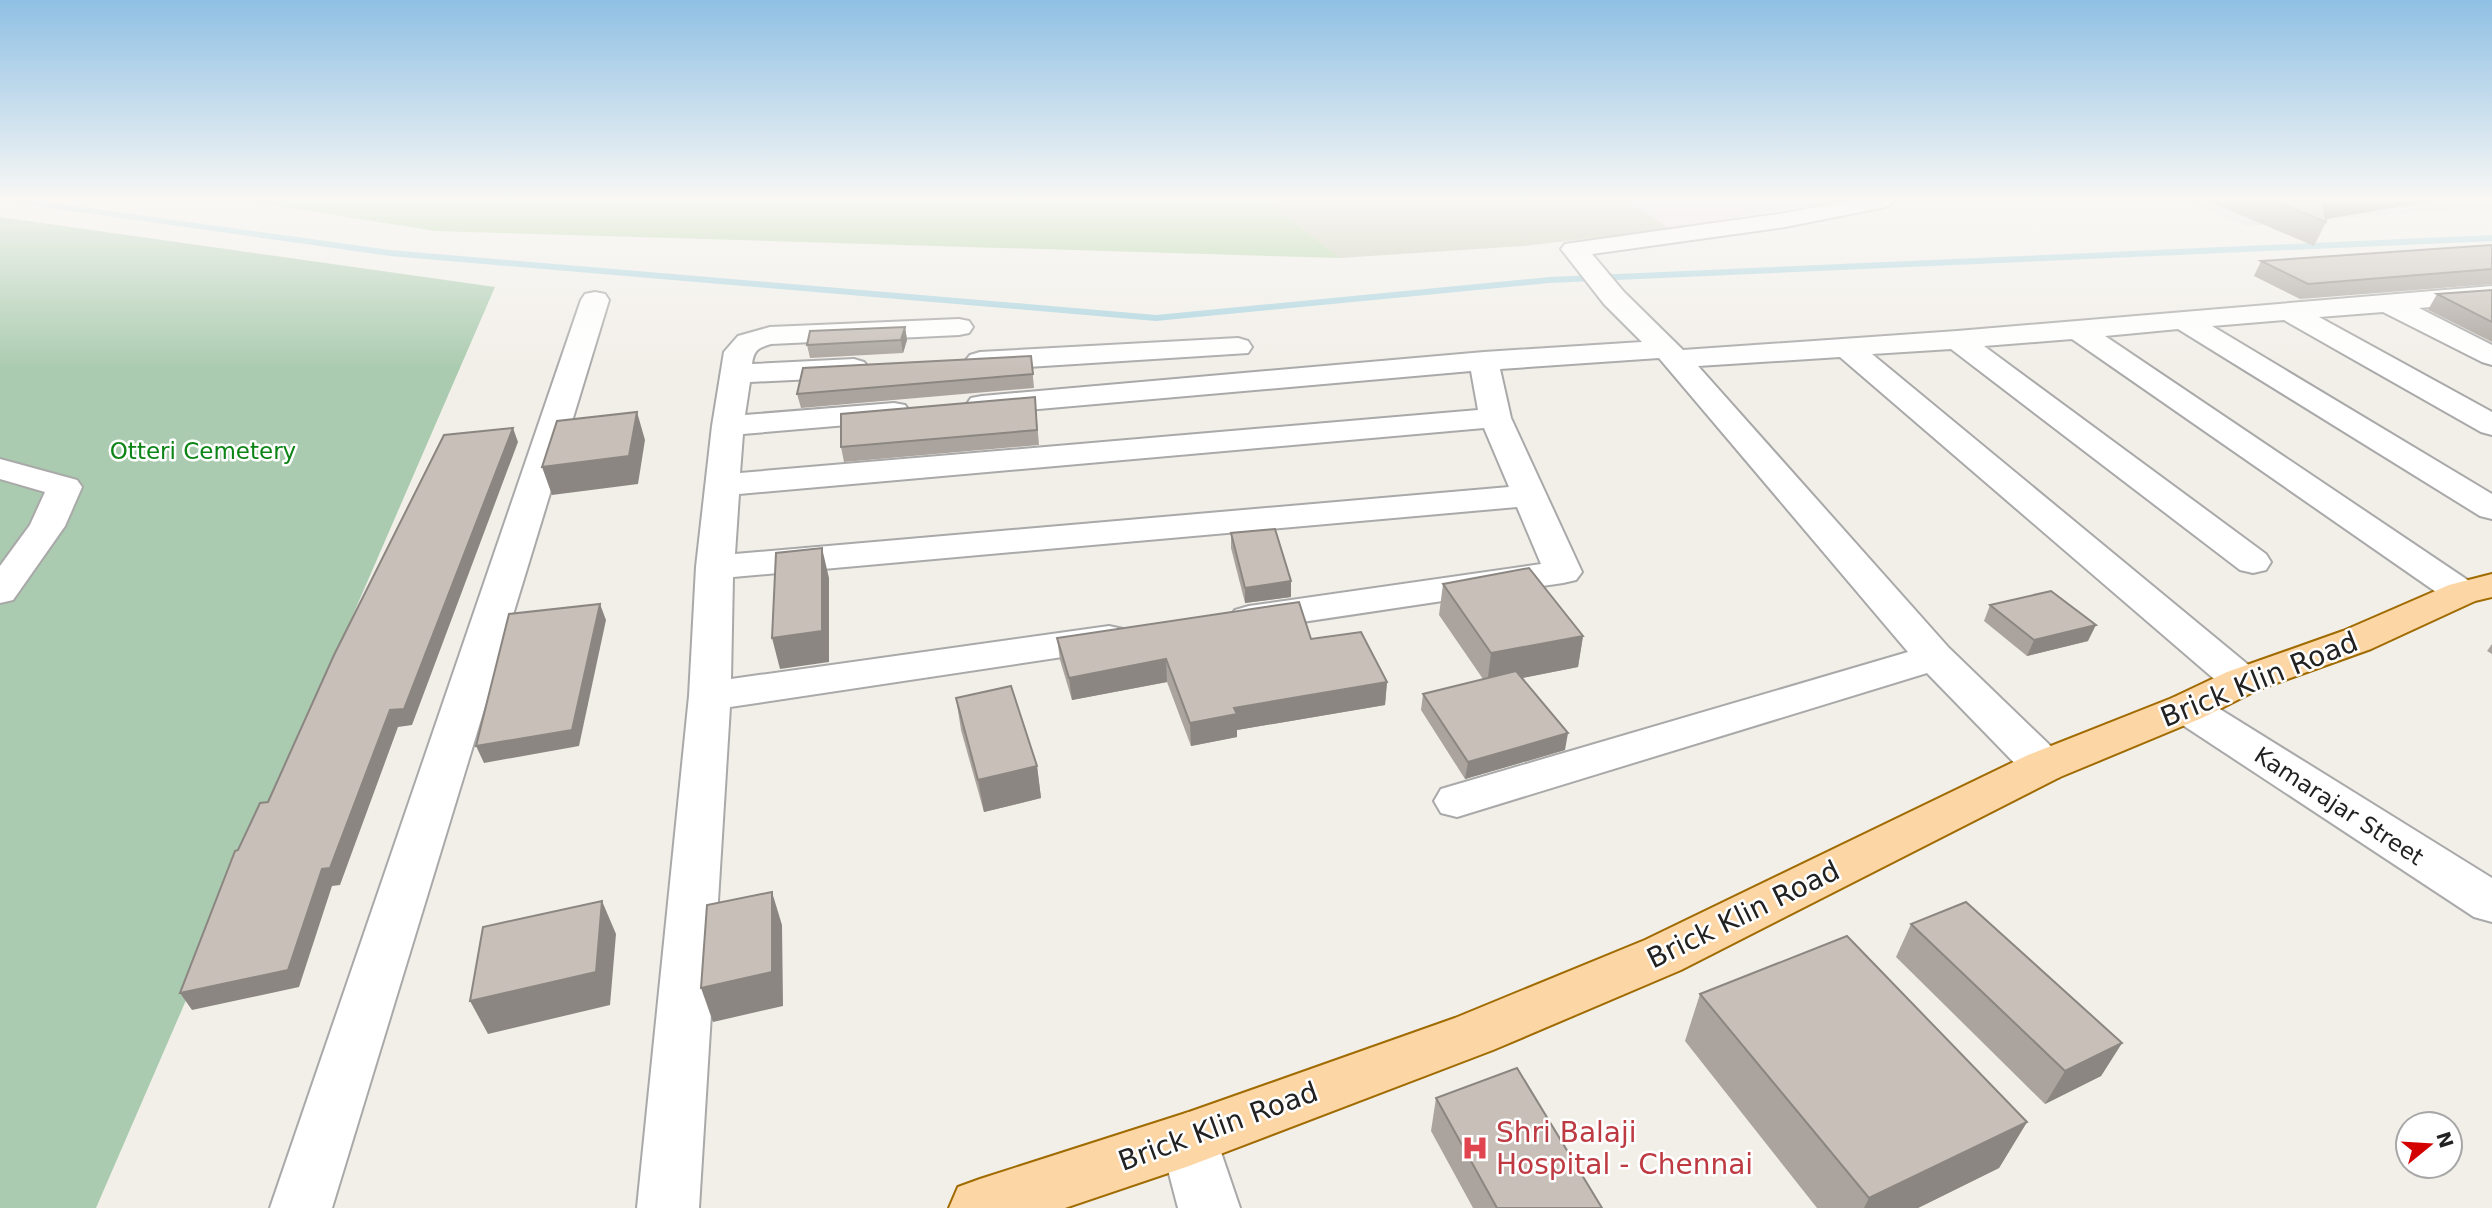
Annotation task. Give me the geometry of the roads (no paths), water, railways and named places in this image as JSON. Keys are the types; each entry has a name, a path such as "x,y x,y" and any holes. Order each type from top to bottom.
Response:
{"main road":[{"name":"Brick Klin Road","path":"980,1208 1189,1139 1474,1034 1663,955 2044,766 2187,708 2242,681 2357,640 2477,589"}],"street":[{"path":"1581,257 1614,298 1671,354 1935,657 2044,766"},
{"path":"728,426 1483,362 1847,348 2492,294"},
{"path":"301,1208 595,300"},
{"path":"2385,302 2492,356"},
{"path":"2288,312 2492,425"},
{"path":"2182,320 2492,509"},
{"path":"2078,330 2477,589"},
{"path":"668,1208 710,696 715,567 728,426 739,352 748,342 770,336 953,345 1238,347"},
{"path":"1957,340 2252,562"},
{"path":"1847,348 2242,681"},
{"path":"1219,622 1563,572 1527,496 1495,418 1483,362"},
{"path":"737,374 876,366"},
{"path":"722,485 1495,418"},
{"path":"0,469 65,487 47,526 0,592"},
{"path":"715,567 1527,496"},
{"path":"710,696 1150,632"},
{"path":"1457,801 1935,657"},
{"name":"Kamarajar Street","path":"2187,708 2492,903"},
{"path":"1189,1139 1209,1208"}],"waterway":[{"path":"442,257 1156,318 1549,280 2057,257"}],"place":[{"name":"Shri Balaji Hospital - Chennai","path":"1475,1148"}],"park label":[{"name":"Otteri Cemetery","path":"203,451"}]}
